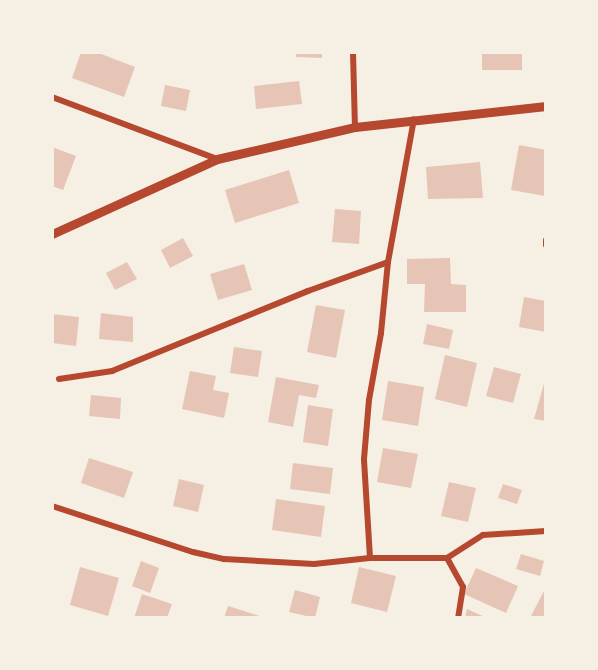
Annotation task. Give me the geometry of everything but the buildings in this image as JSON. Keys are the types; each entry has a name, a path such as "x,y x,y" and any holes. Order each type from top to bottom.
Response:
{"street":[{"path":"353,52 355,127"},
{"path":"52,97 217,159"},
{"path":"52,234 217,159 355,127 546,106"},
{"path":"370,558 364,459 369,400 381,333 388,262 414,119"},
{"path":"546,240 546,245"},
{"path":"59,379 112,371 308,291 388,262"},
{"path":"52,506 193,552 224,559 314,564 370,558 447,558 483,535 546,531"},
{"path":"447,558 463,586 458,618"}]}
